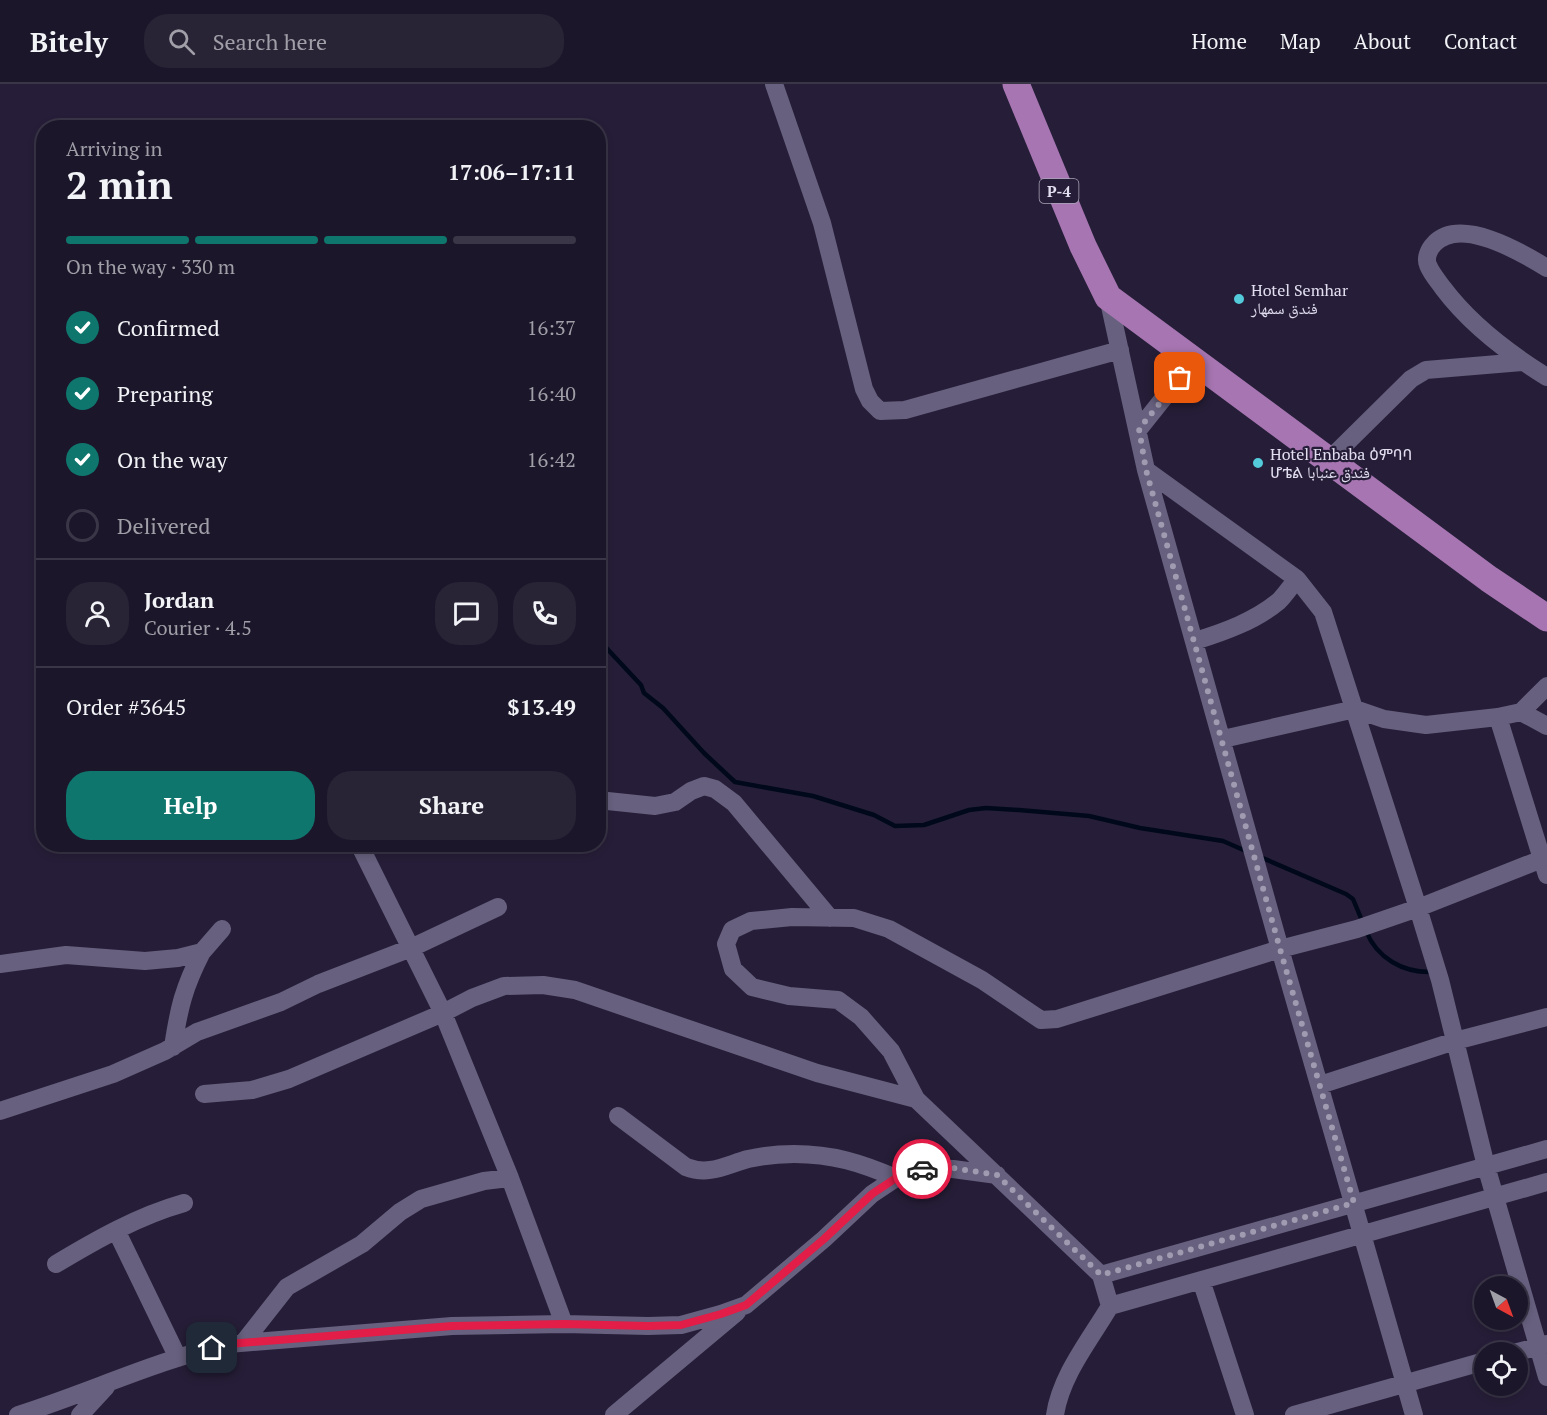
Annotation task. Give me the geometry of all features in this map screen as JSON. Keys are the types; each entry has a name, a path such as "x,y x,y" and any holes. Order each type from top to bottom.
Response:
{"highway":[{"name":"P-4","path":"1016,84 1083,246 1108,297 1489,579 1547,618"}],"street":[{"path":"774,84 822,223 864,389 870,401 880,411 905,411 1120,350"},
{"path":"1547,268 1523,253 1496,242 1457,232 1442,237 1427,255 1427,264 1454,302 1479,327 1522,362 1547,377"},
{"path":"1108,297 1139,429 1146,470 1414,1415"},
{"path":"1139,429 1194,360"},
{"path":"1329,460 1411,379 1426,370 1522,362"},
{"path":"1146,470 1297,579 1323,612 1418,908 1455,1041 1486,1166 1543,1345 1547,1377"},
{"path":"1195,641 1224,632 1255,617 1279,600 1297,579"},
{"path":"1223,739 1355,709 1384,719 1426,725 1498,717 1521,712 1547,686"},
{"path":"1521,712 1547,726"},
{"path":"1110,1306 1101,1275 916,1099 891,1051 861,1017 838,1000 789,996 752,987 733,969 726,944 732,930 751,921 792,917 854,918 890,929 982,980 1041,1020 1057,1019 1280,949 1366,926 1545,864 1498,717"},
{"path":"606,801 655,806 675,802 691,791 704,786 716,789 734,803 830,918"},
{"path":"363,852 443,1013 510,1178 564,1324"},
{"path":"0,1111 112,1074 173,1047 205,1029 281,1002 318,984 411,948 498,907"},
{"path":"173,1047 178,1009 187,983 202,952 222,929"},
{"path":"0,964 66,955 146,961 178,958 202,952"},
{"path":"204,1094 252,1090 289,1079 504,986 543,985 575,990 817,1073 916,1099"},
{"path":"1320,1084 1455,1041 1547,1017"},
{"path":"618,1116 686,1167 697,1171 706,1172 751,1158 794,1154 833,1157 860,1163 896,1178"},
{"path":"1101,1275 1547,1149"},
{"path":"614,1415 824,1239 872,1194 896,1178 925,1168 953,1168 997,1175"},
{"path":"243,1343 287,1287 362,1244 400,1212 421,1199 454,1188 510,1178"},
{"path":"1055,1415 1058,1398 1071,1370 1110,1306 1547,1182"},
{"path":"56,1264 116,1230 166,1208 184,1203"},
{"path":"116,1230 178,1358"},
{"path":"1201,1280 1245,1415"},
{"path":"18,1415 195,1352 228,1344 452,1326 681,1325 746,1305"},
{"path":"1528,1349 1543,1345"},
{"path":"1294,1415 1474,1364"},
{"path":"80,1415 110,1384"}],"waterway":[{"path":"606,648 641,685 644,693 663,708 704,753 735,782 813,796 874,815 895,826 924,825 969,810 986,808 1019,810 1089,816 1140,828 1223,841 1248,852"},
{"path":"1258,856 1346,894 1353,899 1363,923"},
{"path":"1366,931 1377,949 1392,962 1411,970 1432,972"}],"way so far":[{"path":"922,1169 953,1168 997,1175 1101,1275 1354,1203 1280,949 1146,470 1139,429 1180,378"}],"place":[{"name":"Hotel Semhar فندق سمهار","path":"1239,299"},
{"name":"Hotel Enbaba ዕምባባ ሆቴል فندق عنبابا","path":"1258,463"}],"route":[{"path":"212,1348 228,1344 452,1326 681,1325 746,1305 824,1239 872,1194 896,1178 922,1169"}]}
